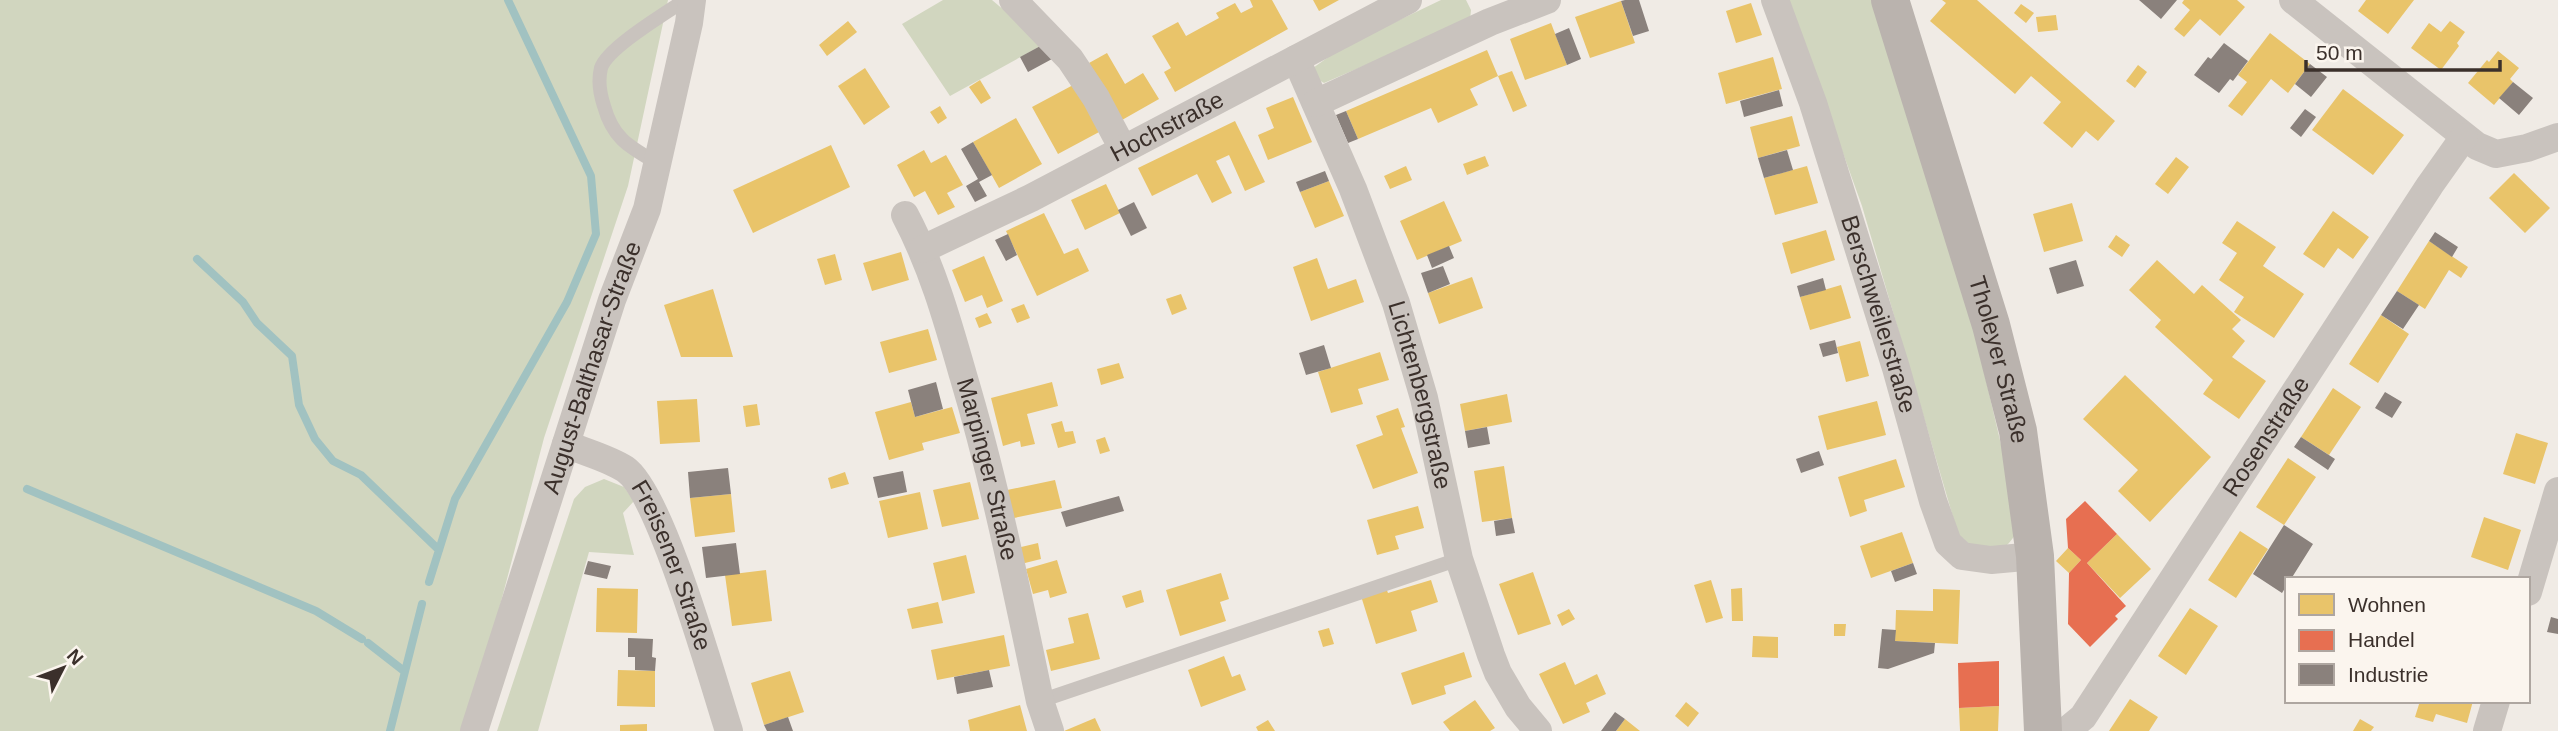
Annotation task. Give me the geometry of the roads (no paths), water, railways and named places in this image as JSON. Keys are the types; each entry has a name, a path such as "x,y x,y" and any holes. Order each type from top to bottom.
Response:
{"main road":[{"name":"Tholeyer Straße","path":"1890,0 1991,325 2018,431 2035,556 2043,731"}],"street":[{"name":"August-Balthasar-Straße","path":"474,731 612,300 647,209 692,0"},
{"path":"1013,0 1070,59 1096,98 1124,149"},
{"name":"Hochstraße","path":"923,249 1031,198 1408,0"},
{"path":"1316,103 1484,11 1547,0"},
{"name":"Berschweilerstraße","path":"1775,0 1822,130 1948,543 1962,556 1990,561 2035,556"},
{"path":"2293,0 2464,137 2496,154 2527,148 2558,137"},
{"name":"Lichtenbergstraße","path":"1296,59 1353,188 1396,303 1424,398 1459,559 1498,673 1518,707 1538,731"},
{"name":"Rosenstraße","path":"2066,731 2083,717 2464,137"},
{"name":"Marpinger Straße","path":"905,215 923,249 940,296 996,494 1040,702 1050,731"},
{"name":"Freisener Straße","path":"566,444 625,469 639,484 675,565 728,731"},
{"path":"2530,585 2558,491"},
{"path":"2487,731 2495,703"}],"lane":[{"path":"657,163 624,143 608,121 600,91 601,66 623,43 685,0"},
{"path":"1040,702 1459,559"}],"waterway":[{"path":"429,582 455,499 567,302 596,234 591,176 508,0"},
{"path":"197,259 243,302 257,323 292,356 299,405 315,439 333,461 361,475 439,550"},
{"path":"27,489 316,611 362,639"},
{"path":"390,731 422,604"},
{"path":"368,643 404,671"}]}
